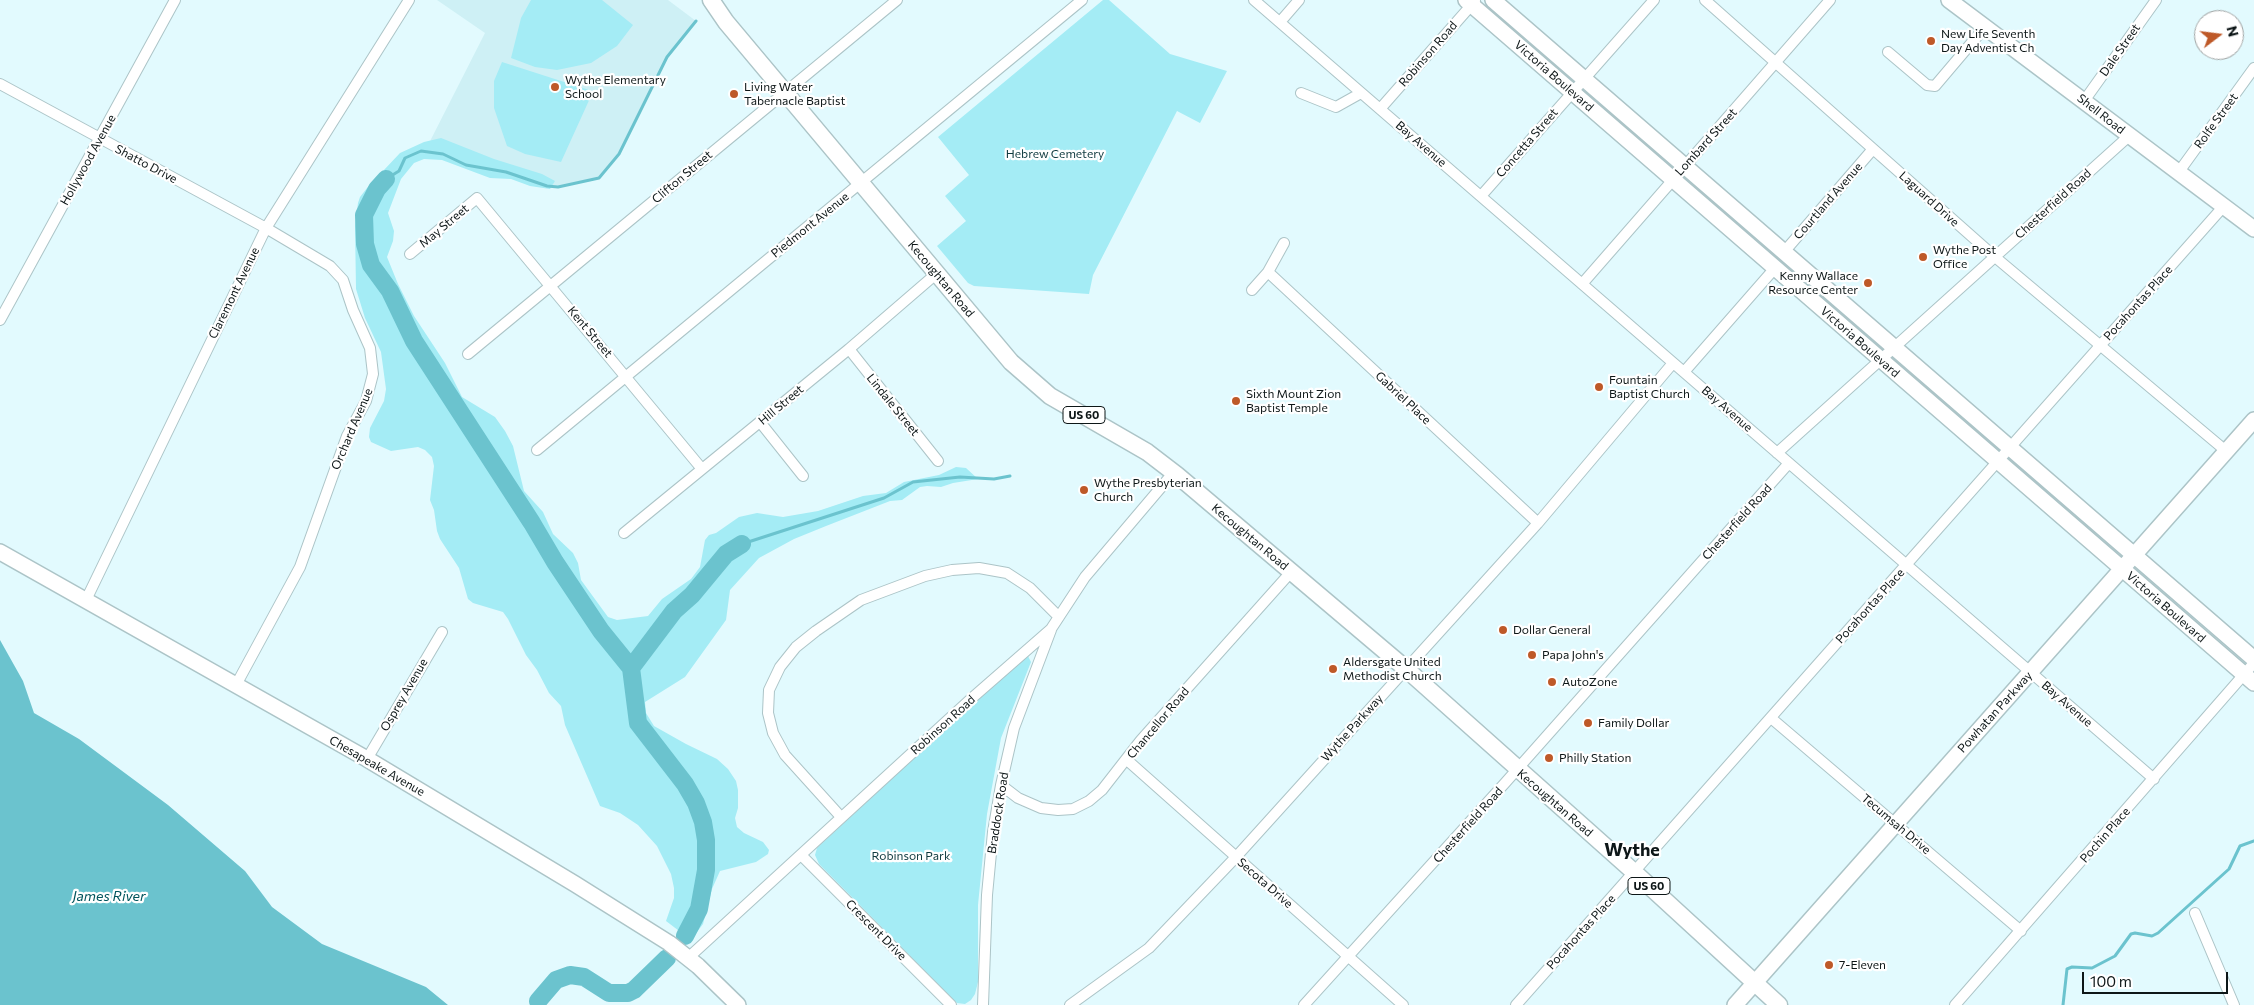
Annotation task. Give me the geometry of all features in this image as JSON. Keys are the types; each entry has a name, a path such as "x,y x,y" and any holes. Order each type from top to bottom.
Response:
{"main road":[{"name":"Kecoughtan Road","path":"711,0 726,22 860,184 1011,362 1031,381 1050,396 1147,452 1174,472 1405,668 1517,770 1634,872 1779,1005"},
{"name":"Victoria Boulevard","path":"1493,0 2254,658"},
{"name":"Shell Road","path":"1948,0 2254,229"},
{"name":"Victoria Boulevard","path":"1471,2 1673,180 2122,569 2251,674"},
{"name":"Powhatan Parkway","path":"1735,1005 2254,420"},
{"name":"Chesapeake Avenue","path":"0,552 367,759 600,899 657,934 688,958 738,1005"}],"street":[{"name":"Hollywood Avenue","path":"0,320 175,0"},
{"name":"Claremont Avenue","path":"86,600 266,228 409,0"},
{"name":"Clifton Street","path":"468,354 897,0"},
{"name":"Piedmont Avenue","path":"537,450 1082,0"},
{"name":"Bay Avenue","path":"1254,0 2154,779"},
{"path":"1280,22 1299,0"},
{"name":"Concetta Street","path":"1480,196 1654,0"},
{"name":"Laguard Drive","path":"1705,0 1995,257 2226,451"},
{"name":"Lombard Street","path":"1582,284 1830,0"},
{"name":"Dale Street","path":"2084,101 2156,0"},
{"name":"Robinson Road","path":"1380,109 1471,2"},
{"path":"1888,52 1927,85 1935,86 1984,27"},
{"name":"Rolfe Street","path":"2178,173 2254,68"},
{"name":"Shatto Drive","path":"0,84 266,228"},
{"path":"1301,93 1336,107 1361,93"},
{"name":"Chesterfield Road","path":"1777,453 2129,136"},
{"name":"Courtland Avenue","path":"1784,252 1873,149"},
{"name":"Kent Street","path":"477,198 626,375 702,469"},
{"name":"May Street","path":"410,254 477,198"},
{"name":"Pocahontas Place","path":"1516,1005 2223,207"},
{"name":"Orchard Avenue","path":"236,685 300,567 346,436 366,401 373,374 370,348 353,310 343,280 330,266 266,228"},
{"path":"1252,290 1268,272 1284,243"},
{"path":"1684,372 1775,268"},
{"name":"Gabriel Place","path":"1268,272 1538,523"},
{"name":"Hill Street","path":"624,533 849,349 936,274"},
{"name":"Lindale Street","path":"849,349 938,460"},
{"name":"Wythe Parkway","path":"1070,1005 1149,948 1236,857 1538,523 1673,363"},
{"path":"760,422 803,476"},
{"name":"Chesterfield Road","path":"1304,1005 1517,770 1789,463"},
{"name":"Robinson Road","path":"688,958 1051,629 1085,577 1174,472"},
{"path":"841,818 785,755 773,733 768,713 769,690 780,666 796,647 861,600 925,576 952,570 979,568 1007,573 1030,588 1059,617"},
{"name":"Chancellor Road","path":"1001,785 1018,798 1041,808 1074,809 1089,801 1102,790 1141,740 1291,572"},
{"name":"Braddock Road","path":"984,1005 987,895 993,832 1001,785 1014,728 1051,629"},
{"name":"Osprey Avenue","path":"367,759 442,632"},
{"name":"Pochin Place","path":"1955,1005 2154,779 2251,674"},
{"name":"Tecumsah Drive","path":"1771,718 2021,931"},
{"name":"Secota Drive","path":"1127,760 1403,1005"},
{"name":"Crescent Drive","path":"801,855 951,1005"},
{"path":"2196,913 2234,1005"}],"shaded area":[{"name":"Wythe Elementary School","path":"437,0 668,0 696,21 679,41 659,72 627,138 609,168 599,178 591,181 558,187 547,186 425,151 485,33"}],"green space":[{"path":"531,0 602,0 633,25 617,46 591,63 557,70 535,67 511,58 521,18"},
{"name":"Hebrew Cemetery","path":"1103,0 1109,0 1170,54 1227,71 1200,123 1177,111 1093,275 1089,294 974,286 968,283 937,246 966,221 945,196 969,175 938,137"},
{"path":"502,62 589,90 591,96 561,162 525,154 507,146 494,108 494,81"},
{"path":"441,138 494,159 542,174 555,181 550,189 530,186 511,179 490,178 442,160 424,159 414,163 401,179 388,213 394,231 393,241 387,257 414,316 445,363 462,397 495,417 505,431 513,446 524,491 543,512 553,534 573,553 578,563 581,580 608,617 617,620 648,616 662,599 691,579 700,567 705,540 709,535 716,533 739,517 757,513 783,517 818,511 863,496 886,493 904,482 939,475 956,467 966,468 978,479 941,487 920,487 902,500 890,501 826,526 794,539 759,558 730,590 726,620 685,677 645,702 646,713 654,726 717,759 728,769 736,781 738,790 738,808 735,818 737,827 744,833 763,842 769,850 768,854 756,862 720,871 712,889 703,924 691,940 666,921 674,898 674,888 671,874 657,846 638,825 620,813 600,806 565,725 561,706 549,693 537,670 526,655 508,619 503,612 473,603 468,599 459,568 440,539 437,531 434,510 430,500 434,466 432,457 425,450 418,447 391,451 371,442 369,437 370,428 384,401 386,389 381,352 365,318 356,289 355,226 358,203 367,188 400,153 424,142"},
{"name":"Robinson Park","path":"1028,656 1031,662 1001,738 987,814 978,905 978,982 975,994 971,1000 965,1004 957,1003 819,864 815,855 817,848 978,699"}],"water":[{"name":"James River","path":"0,640 23,681 34,713 79,739 168,805 245,871 272,907 322,944 426,987 448,1005 0,1005"}],"waterway":[{"path":"386,179 399,171 405,158 421,151 443,154 466,165 506,172 547,186 558,187 599,178 619,154 667,57 696,21"},
{"path":"386,179 377,189 364,215 365,244 371,265 390,291 414,341 532,523 555,562 601,631 631,668 638,723 685,784 696,803 703,822 706,840 706,870 699,909 685,936"},
{"path":"742,544 884,498 913,482 960,477 994,479 1010,476"},
{"path":"631,668 674,611 692,595 726,554 742,544"},
{"path":"2063,1005 2067,969 2072,967 2092,968 2115,956 2131,934 2152,936 2158,933 2229,869 2240,846 2254,841"},
{"path":"538,1001 556,980 570,975 584,977 609,993 628,993 634,990 667,958"}],"place":[{"name":"New Life Seventh Day Adventist Ch","path":"1931,41"},
{"name":"Wythe Elementary School","path":"555,87"},
{"name":"Living Water Tabernacle Baptist","path":"734,94"},
{"name":"Wythe Post Office","path":"1923,257"},
{"name":"Kenny Wallace Resource Center","path":"1868,283"},
{"name":"Fountain Baptist Church","path":"1599,387"},
{"name":"Sixth Mount Zion Baptist Temple","path":"1236,401"},
{"name":"Wythe Presbyterian Church","path":"1084,490"},
{"name":"Dollar General","path":"1503,630"},
{"name":"Papa John's","path":"1532,655"},
{"name":"Aldersgate United Methodist Church","path":"1333,669"},
{"name":"AutoZone","path":"1552,682"},
{"name":"Family Dollar","path":"1588,723"},
{"name":"Philly Station","path":"1549,758"},
{"name":"7-Eleven","path":"1829,965"}],"district":[{"name":"Wythe","path":"1632,850"}]}
